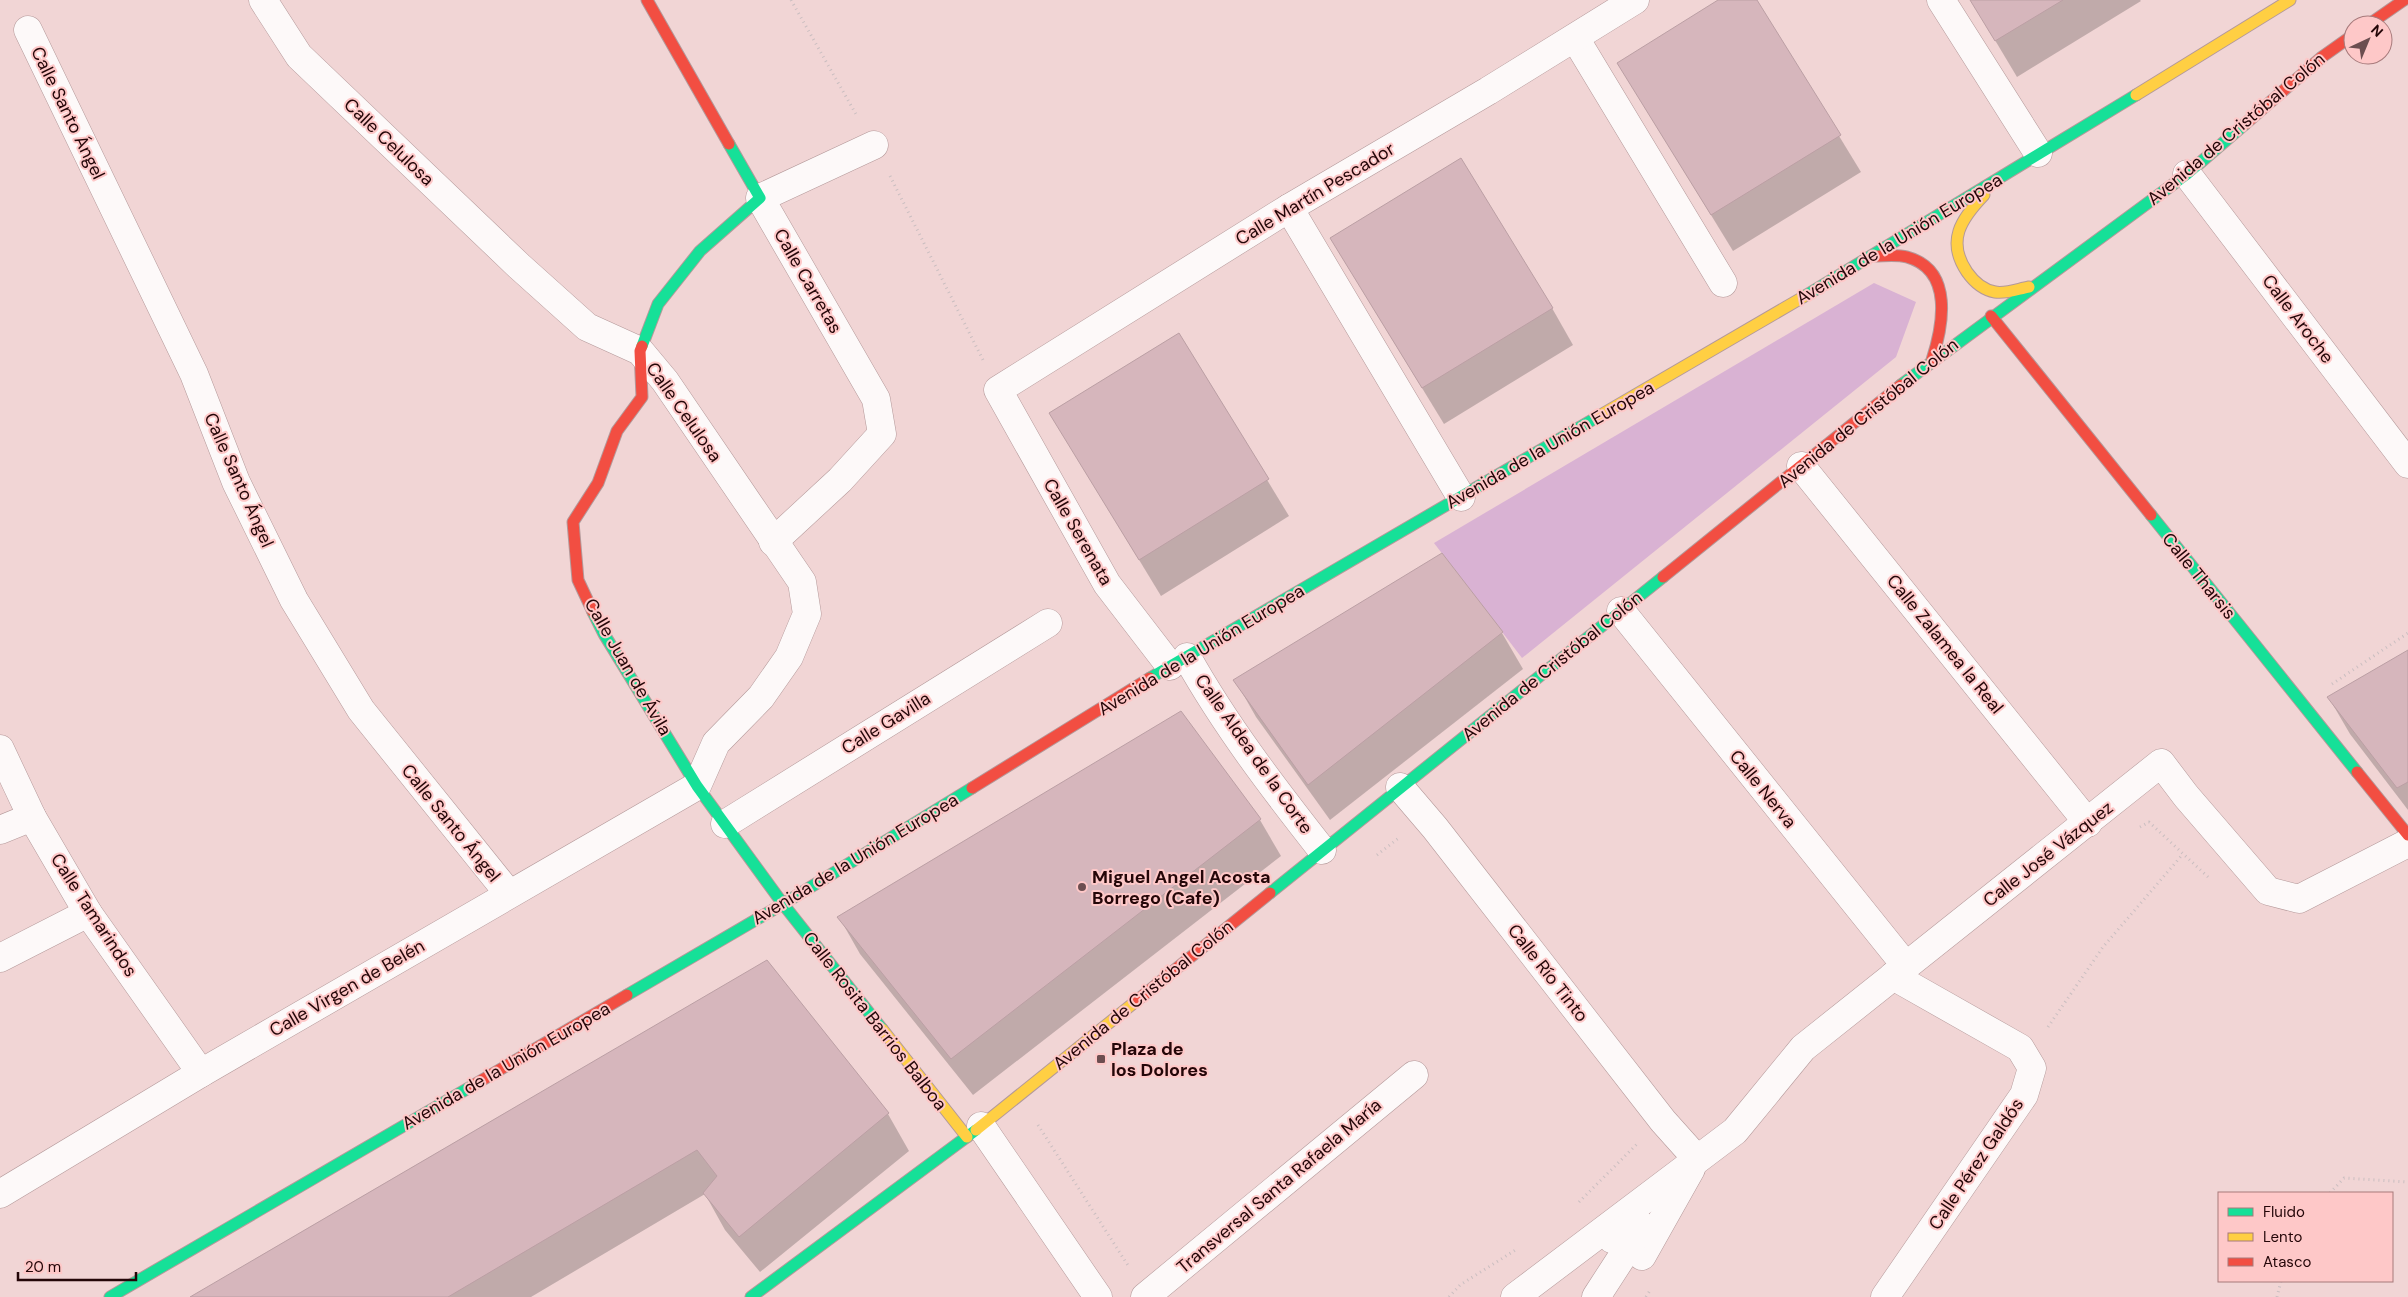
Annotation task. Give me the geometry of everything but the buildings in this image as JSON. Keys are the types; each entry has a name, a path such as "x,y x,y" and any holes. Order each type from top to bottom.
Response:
{"main road":[{"name":"Calle Carretas","path":"647,0 760,198"},
{"name":"Avenida de la Unión Europea","path":"110,1297 783,904 1179,662 1873,256 2290,0"},
{"path":"2382,15 2404,0"},
{"name":"Avenida de Cristóbal Colón","path":"752,1297 974,1132 1400,786 1621,611 1932,360 2187,174 2322,57 2343,42"},
{"path":"2005,175 1967,212 1955,241 1961,265 1974,281 1994,292 2033,286"},
{"name":"Calle Juan de Ávila","path":"760,198 700,251 658,304 640,351 642,397 618,431 598,483 573,522 578,580 604,634 697,786 783,904"},
{"path":"1873,256 1898,255 1916,261 1934,276 1942,298 1942,322 1932,360"},
{"name":"Calle Tharsis","path":"1991,316 2408,835"},
{"name":"Calle Rosita Barrios Balboa","path":"783,904 974,1132"}],"street":[{"name":"Calle Celulosa","path":"263,0 298,56 519,266 587,327 640,351 666,381 773,542 802,582 807,614 790,657 761,696 716,743 697,786"},
{"name":"Calle Martín Pescador","path":"998,390 1289,208 1575,38 1635,0"},
{"path":"1942,0 2038,153"},
{"name":"Calle Santo Ángel","path":"28,30 194,374 236,482 294,600 361,710 509,894"},
{"path":"1575,38 1722,283"},
{"name":"Calle Juan de Ávila","path":"760,198 874,145"},
{"name":"Calle Aroche","path":"2187,174 2408,464"},
{"name":"Calle Carretas","path":"760,198 876,399 882,434 840,480 773,542"},
{"path":"1289,208 1461,497"},
{"name":"Calle Serenata","path":"998,390 1107,584 1179,662"},
{"name":"Calle Zalamea la Real","path":"1801,466 2088,823"},
{"name":"Calle Nerva","path":"1621,611 1899,971"},
{"name":"Calle Gavilla","path":"725,824 1048,623"},
{"name":"Calle Aldea de la Corte","path":"1179,662 1205,689 1295,816 1322,850"},
{"name":"Calle Tamarindos","path":"0,749 32,817 88,913 201,1073"},
{"name":"Calle José Vázquez","path":"1515,1297 1735,1131 1803,1048 2162,763 2186,796 2268,891 2299,899 2408,843"},
{"name":"Calle Virgen de Belén","path":"0,1194 201,1073 697,786"},
{"name":"Calle Río Tinto","path":"1400,786 1435,828 1662,1121 1696,1159"},
{"path":"0,830 32,817"},
{"path":"0,958 88,913"},
{"name":"Calle Pérez Galdós","path":"1885,1297 2024,1095 2032,1068 2020,1048 1899,971"},
{"name":"Transversal Santa Rafaela María","path":"1145,1297 1414,1075"},
{"path":"974,1132 1098,1297"},
{"path":"1618,1297 1696,1159"},
{"path":"1535,1297 1636,1221 1642,1226 1596,1297"}],"path":[{"path":"792,0 874,145 998,390"},
{"path":"2330,685 2408,634"},
{"path":"2133,831 2149,822 2210,879"},
{"path":"2045,1031 2103,947 2183,854"},
{"path":"2331,1192 2344,1178 2408,1182"},
{"path":"1646,1297 1657,1281"},
{"path":"2278,1297 2281,1282"}],"shaded area":[{"path":"1874,283 1916,302 1896,357 1522,658 1434,543"}],"traffic: fast":[{"path":"1805,296 2136,95"},
{"path":"1901,385 2187,174 2245,124"},
{"path":"642,346 658,304 700,251 760,198 729,144"},
{"path":"1150,678 1599,416"},
{"path":"2151,515 2357,772"},
{"path":"1270,893 1663,577"},
{"path":"593,612 604,634 697,786 783,904 882,1029"},
{"path":"627,995 783,904 972,788"},
{"path":"110,1297 472,1086"},
{"path":"751,1297 976,1130"}],"traffic: slow":[{"path":"2136,95 2290,0"},
{"path":"1984,195 1969,213 1959,231 1957,240 1961,261 1973,279 1991,291 2003,292 2029,287"},
{"path":"1599,416 1805,296"},
{"path":"976,1130 1135,1002"},
{"path":"882,1029 967,1137"}],"traffic: jam":[{"path":"647,0 729,144"},
{"path":"2382,15 2404,0"},
{"path":"2245,124 2322,57 2343,42"},
{"path":"1873,256 1895,255 1907,257 1922,264 1932,274 1938,286 1941,301 1939,331 1932,360"},
{"path":"1991,316 2151,515"},
{"path":"593,612 578,580 573,522 598,483 617,431 642,397 640,351 642,346"},
{"path":"1663,577 1901,385"},
{"path":"972,788 1150,678"},
{"path":"2357,772 2408,835"},
{"path":"1135,1002 1270,893"},
{"path":"472,1086 627,995"}],"place":[{"name":"Miguel Angel Acosta Borrego (Cafe)","path":"1082,887"},
{"name":"Plaza de los Dolores","path":"1101,1059"}]}
